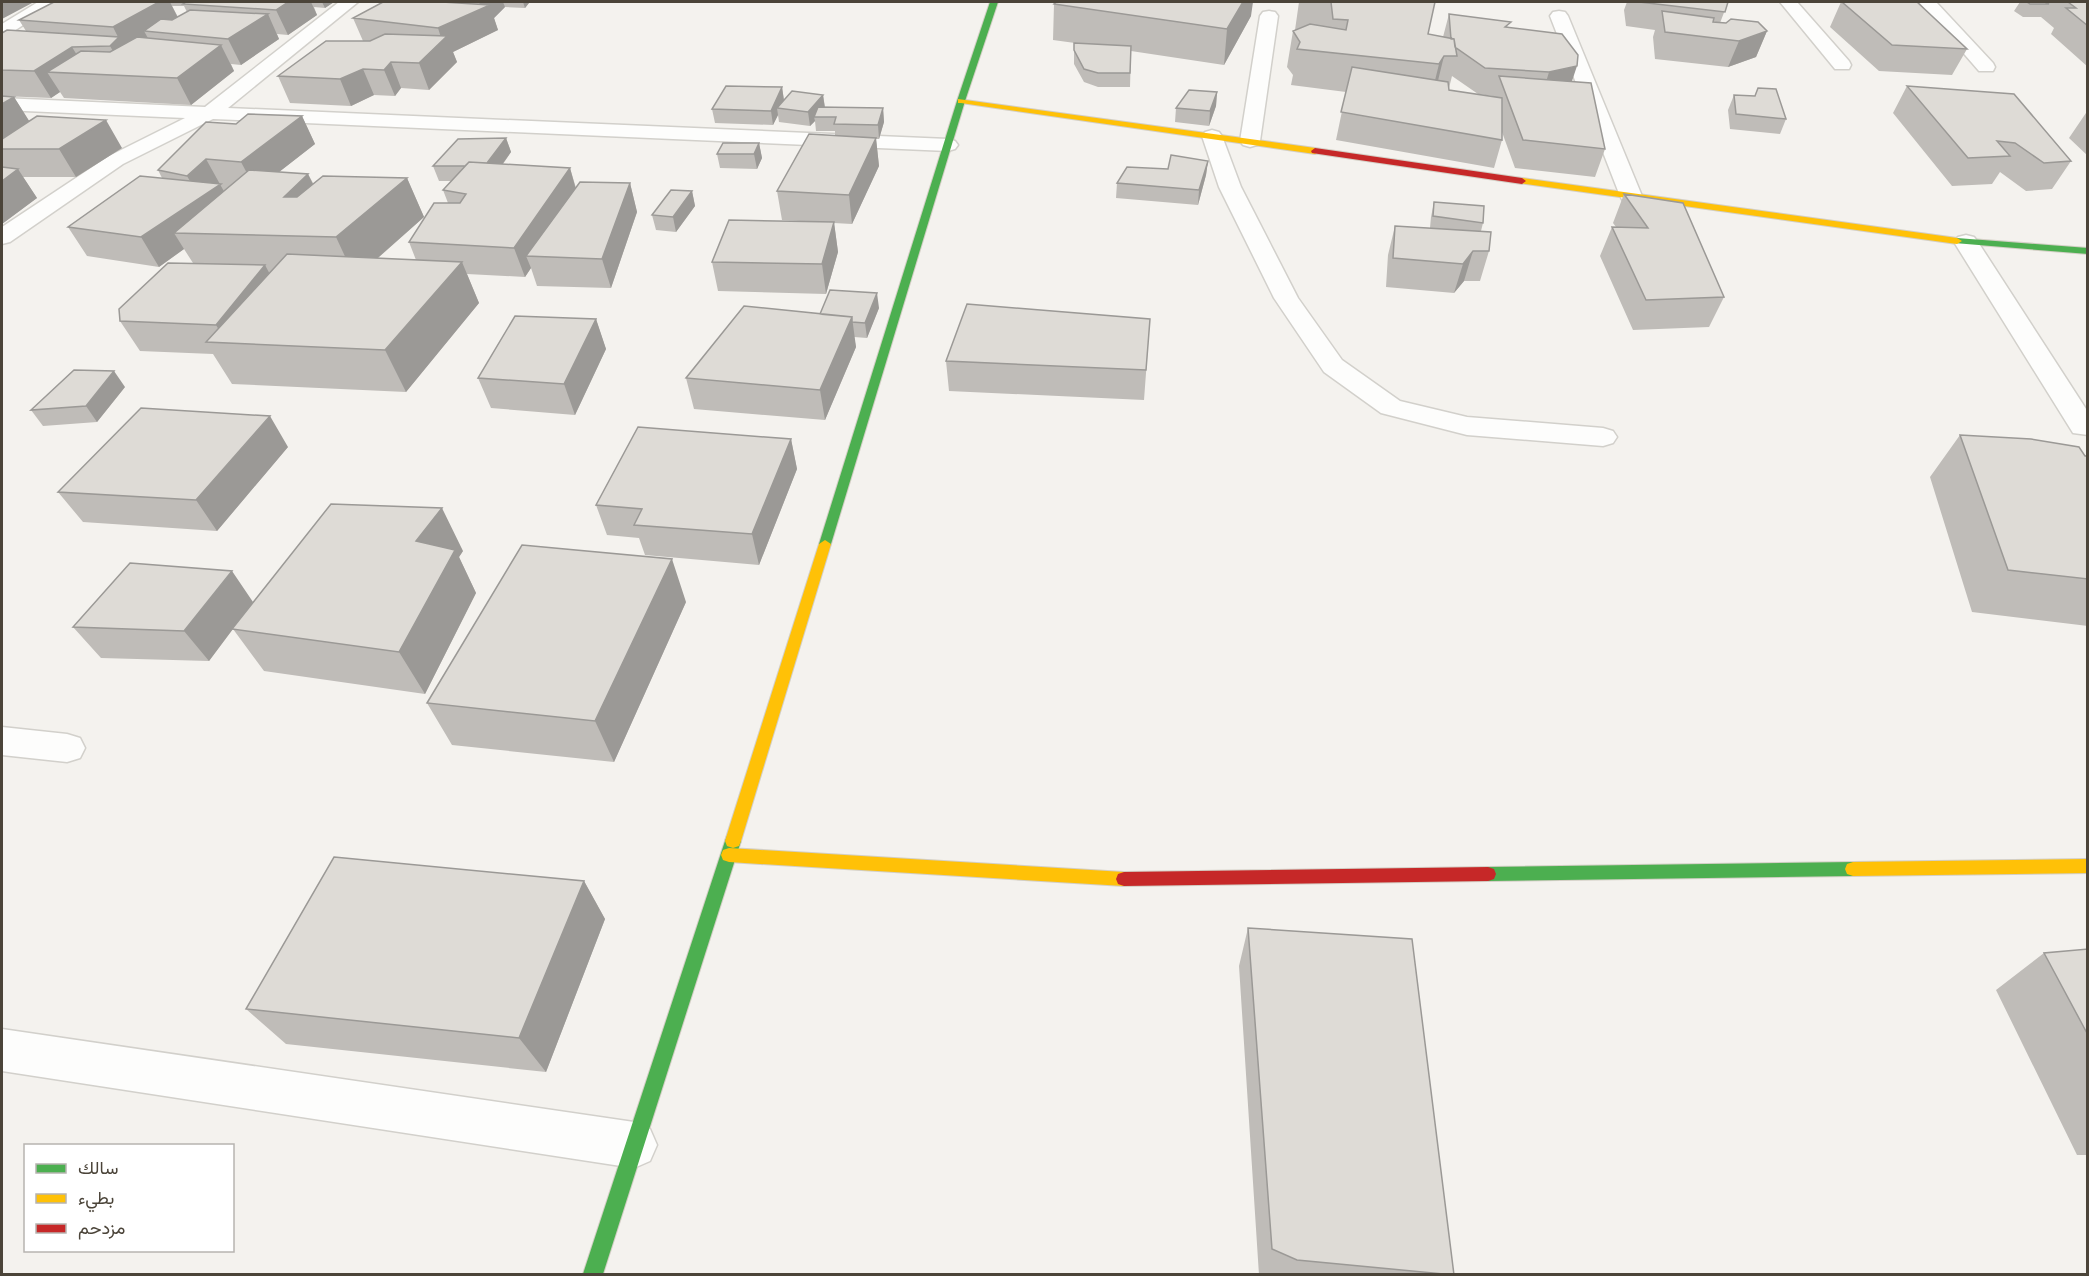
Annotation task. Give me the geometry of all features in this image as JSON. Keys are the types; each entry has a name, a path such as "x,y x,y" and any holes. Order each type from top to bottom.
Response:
{"street":[{"path":"2,31 49,2"},
{"path":"2,237 116,160 208,114 349,2"},
{"path":"592,1275 729,855 961,101 994,2"},
{"path":"1788,2 1842,65"},
{"path":"1928,2 1986,67"},
{"path":"1250,141 1269,16"},
{"path":"1558,16 1593,94 1631,196"},
{"path":"961,101 1966,242 2088,251"},
{"path":"2,104 948,145"},
{"path":"1212,136 1230,187 1286,298 1333,366 1391,408 1467,426 1603,437"},
{"path":"1966,242 2083,427"},
{"path":"2,741 67,748"},
{"path":"729,855 1108,879 2088,866"},
{"path":"2,1050 634,1145"}],"building":[{"path":"54,2 159,2 113,27 19,20"},
{"path":"186,2 288,2 276,10 183,4"},
{"path":"383,2 490,5 438,28 353,18"},
{"path":"1056,2 1243,2 1227,29 1054,4"},
{"path":"1331,2 1435,2 1428,34 1454,39 1457,56 1444,56 1439,64 1297,49 1300,42 1293,31 1310,24 1346,30 1348,20 1333,19"},
{"path":"1639,2 1728,2 1725,12"},
{"path":"1842,2 1917,2 1967,49 1892,45"},
{"path":"2027,2 2045,2 2049,4 2030,4"},
{"path":"2068,2 2088,2 2088,26 2066,8 2076,8"},
{"path":"190,10 268,14 228,39 144,31 161,19 172,20"},
{"path":"1662,11 1714,18 1713,22 1726,23 1731,19 1758,22 1767,31 1739,41 1665,32"},
{"path":"1449,14 1511,22 1505,27 1562,34 1578,55 1577,66 1549,72 1485,68 1455,47 1454,39 1451,39"},
{"path":"7,30 119,37 110,46 72,47 34,71 2,70 2,33"},
{"path":"385,34 447,36 419,63 391,62 384,70 363,69 340,79 278,76 326,41 370,41"},
{"path":"137,37 221,45 177,78 47,72 81,51 110,52"},
{"path":"1074,43 1131,46 1130,73 1098,73 1084,69 1074,50"},
{"path":"1352,67 1448,82 1449,90 1502,98 1502,140 1341,112"},
{"path":"1499,76 1591,83 1605,149 1523,140"},
{"path":"726,86 782,87 771,111 712,109"},
{"path":"1907,86 2014,94 2071,161 2044,163 2015,143 1997,141 2010,156 1968,158"},
{"path":"1758,88 1776,89 1786,119 1736,114 1734,95 1755,96"},
{"path":"1189,90 1217,92 1210,111 1176,108"},
{"path":"792,91 823,95 808,112 777,108"},
{"path":"2,96 14,97 2,104"},
{"path":"818,107 883,108 878,125 834,124 836,117 814,117"},
{"path":"248,114 302,116 241,162 206,159 187,176 158,170 206,122 236,124"},
{"path":"37,116 106,120 59,149 2,149 2,139"},
{"path":"809,134 876,138 849,195 777,191"},
{"path":"506,138 487,163 469,162 465,166 433,166 458,139"},
{"path":"723,143 759,143 754,154 717,154"},
{"path":"1171,155 1208,161 1199,190 1117,183 1127,167 1168,169"},
{"path":"469,162 570,168 514,248 409,242 434,203 460,203 466,194 443,190"},
{"path":"2,167 18,169 2,181"},
{"path":"249,170 308,174 284,197 297,197 323,176 407,178 336,237 174,233"},
{"path":"140,176 221,184 141,237 68,227"},
{"path":"580,182 630,183 602,259 526,256"},
{"path":"671,190 692,191 673,217 652,215"},
{"path":"1624,194 1683,203 1724,297 1646,300 1612,227 1648,228"},
{"path":"1434,202 1484,206 1483,223 1433,216"},
{"path":"729,220 834,222 822,264 712,262"},
{"path":"1395,226 1491,232 1489,251 1473,251 1463,264 1393,258"},
{"path":"287,254 462,262 385,350 206,342"},
{"path":"168,263 265,265 216,325 120,321 119,309"},
{"path":"830,290 877,293 865,323 852,322 852,317 820,314"},
{"path":"967,304 1150,319 1146,370 946,361"},
{"path":"744,306 852,317 820,390 686,378"},
{"path":"515,316 596,319 564,384 478,378"},
{"path":"74,370 114,371 86,406 31,410"},
{"path":"141,408 270,416 196,500 58,492"},
{"path":"638,427 791,439 752,534 634,525 642,509 596,505"},
{"path":"1960,435 2031,439 2079,447 2085,456 2088,456 2088,579 2008,570"},
{"path":"331,504 442,508 416,541 455,550 399,652 232,629"},
{"path":"522,545 672,559 595,721 427,703"},
{"path":"130,563 232,571 184,631 73,627"},
{"path":"334,857 584,881 519,1038 246,1009"},
{"path":"1248,928 1412,939 1454,1275 1297,1260 1272,1249"},
{"path":"2088,949 2088,1035 2044,953"}],"traffic: fast":[{"path":"825,544 961,101 994,2"},
{"path":"1957,241 2088,251"},
{"path":"593,1274 733,841"},
{"path":"1488,874 1853,869"}],"traffic: slow":[{"path":"961,101 1315,151"},
{"path":"1522,181 1957,241"},
{"path":"733,841 825,544"},
{"path":"729,855 1124,879"},
{"path":"1853,869 2088,866"}],"traffic: jam":[{"path":"1315,151 1522,181"},
{"path":"1124,879 1488,874"}]}
